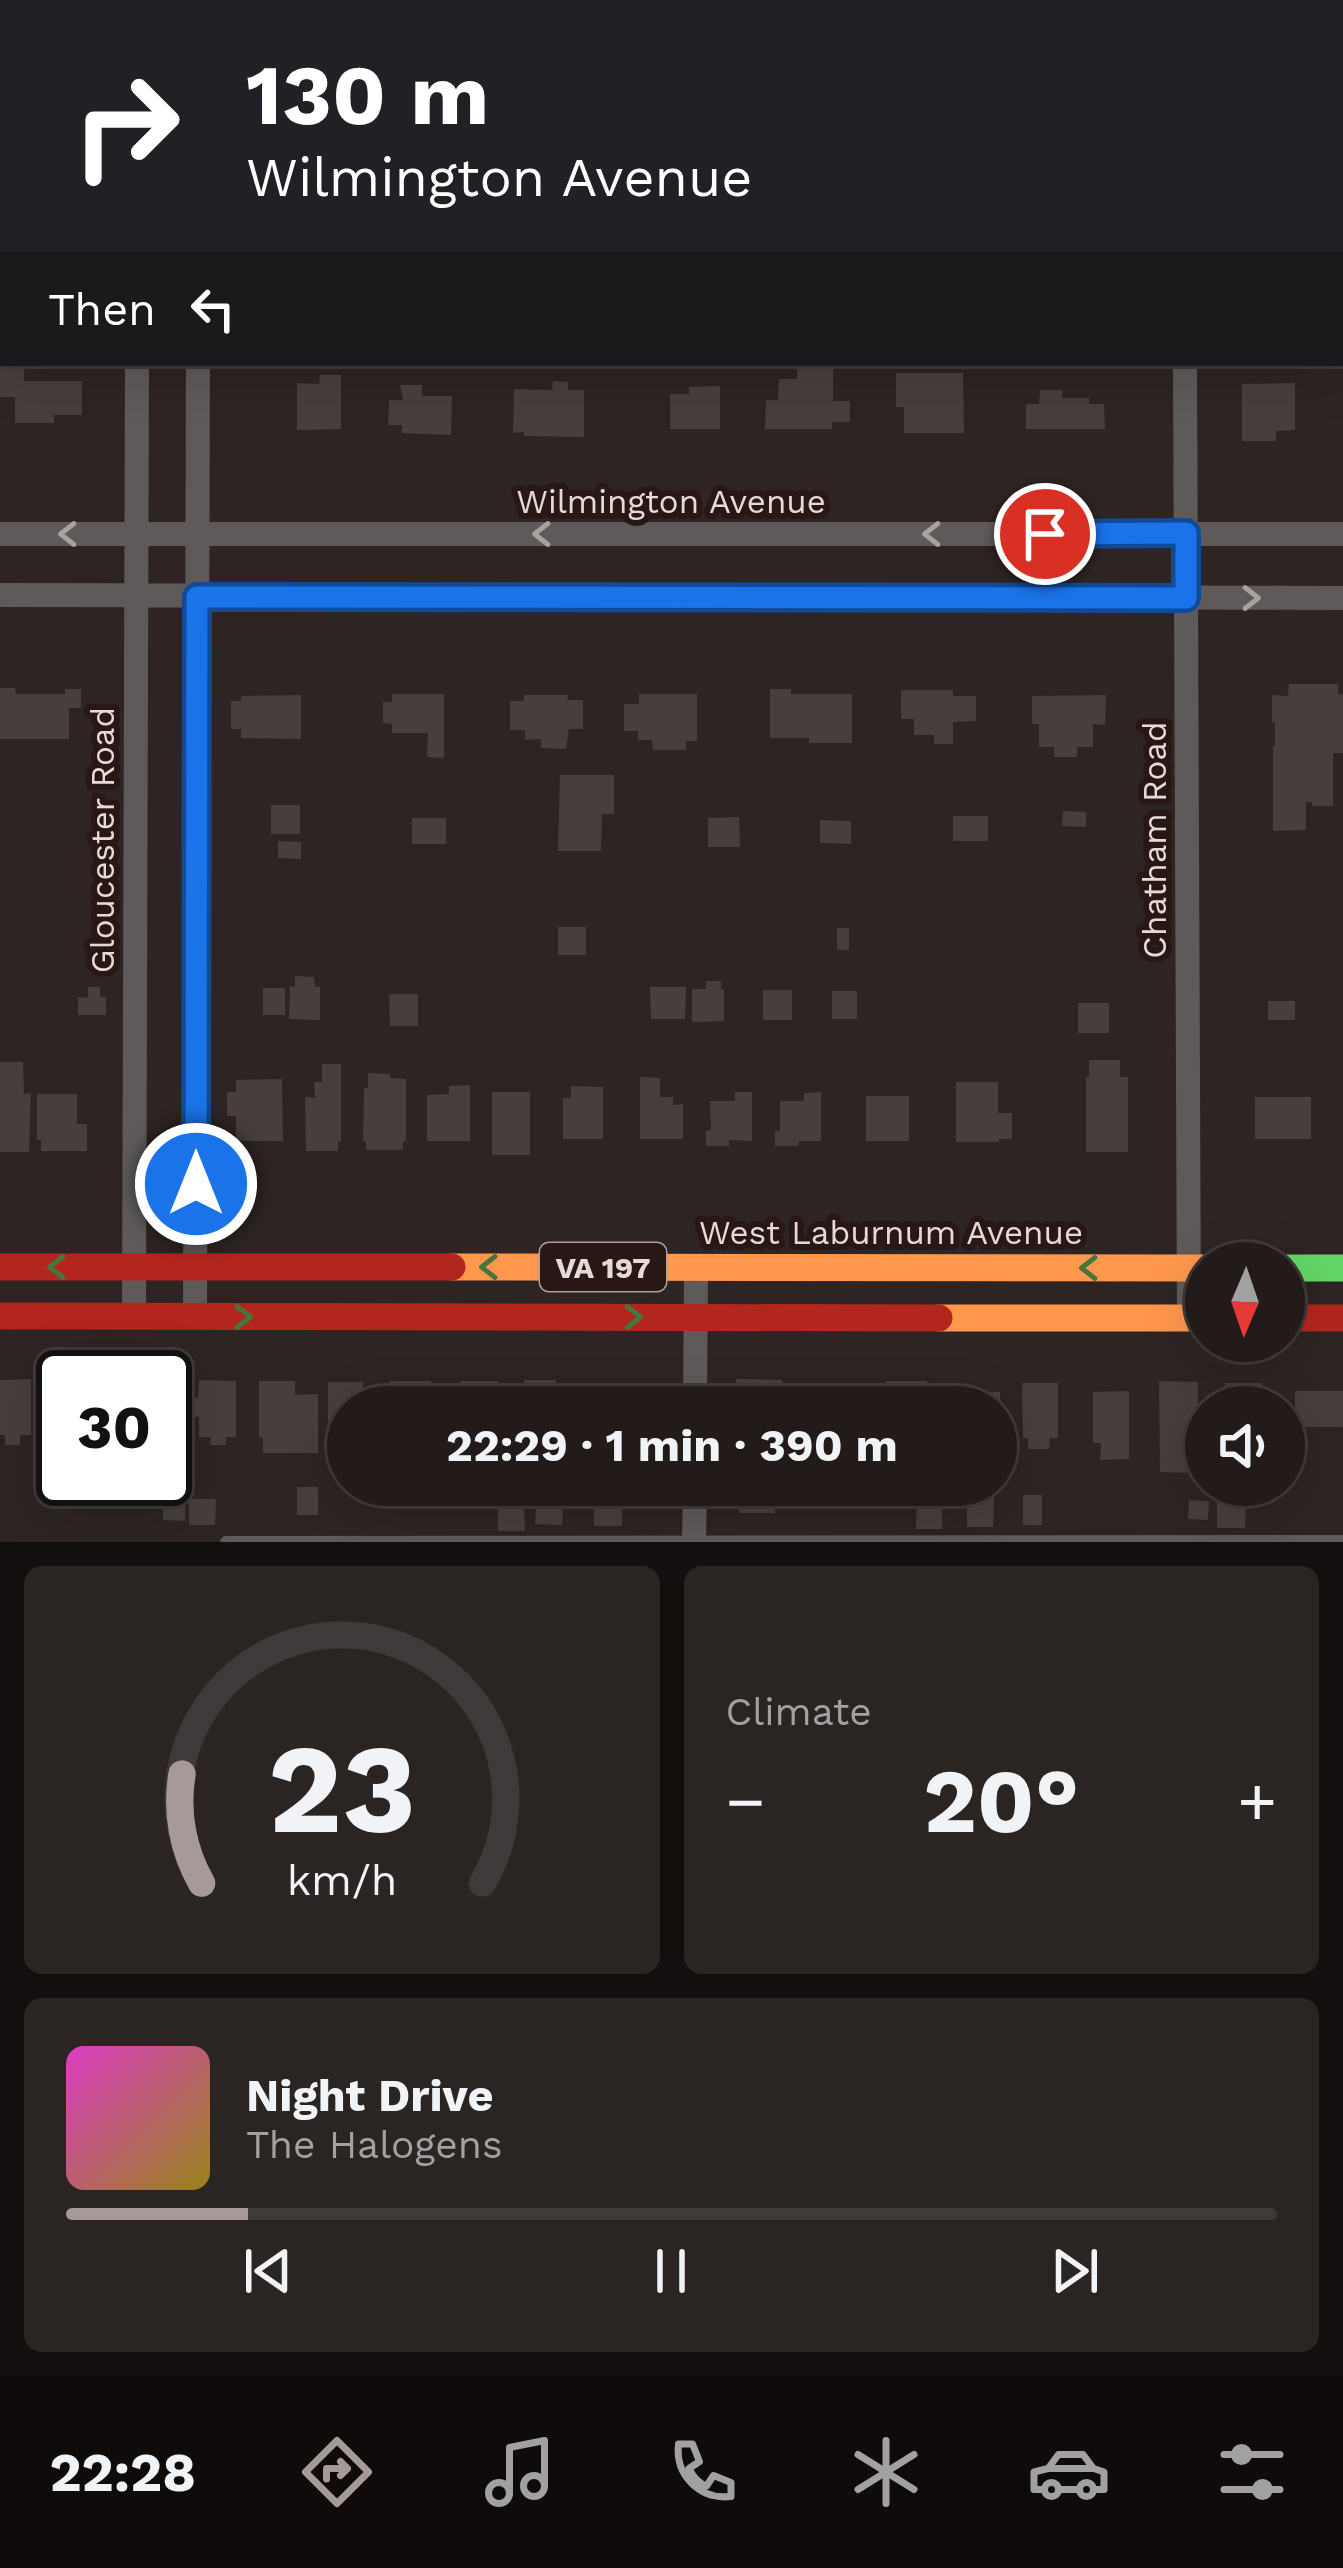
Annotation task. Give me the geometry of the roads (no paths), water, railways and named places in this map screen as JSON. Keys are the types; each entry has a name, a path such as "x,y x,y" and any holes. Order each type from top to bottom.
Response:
{"main road":[{"name":"West Laburnum Avenue","path":"0,1267 1185,1268"},
{"path":"1305,1268 1343,1268"},
{"name":"VA 197","path":"0,1316 1185,1318"},
{"path":"1305,1318 1343,1318"}],"street":[{"name":"Gloucester Road","path":"134,1316 136,366"},
{"path":"195,1317 198,366"},
{"name":"Chatham Road","path":"1185,366 1197,1242"},
{"name":"Wilmington Avenue","path":"0,533 1343,534"},
{"path":"0,595 1343,598"},
{"path":"695,1386 696,1268"},
{"path":"694,1506 694,1541"}],"lane":[{"path":"226,1542 1343,1540"}]}
